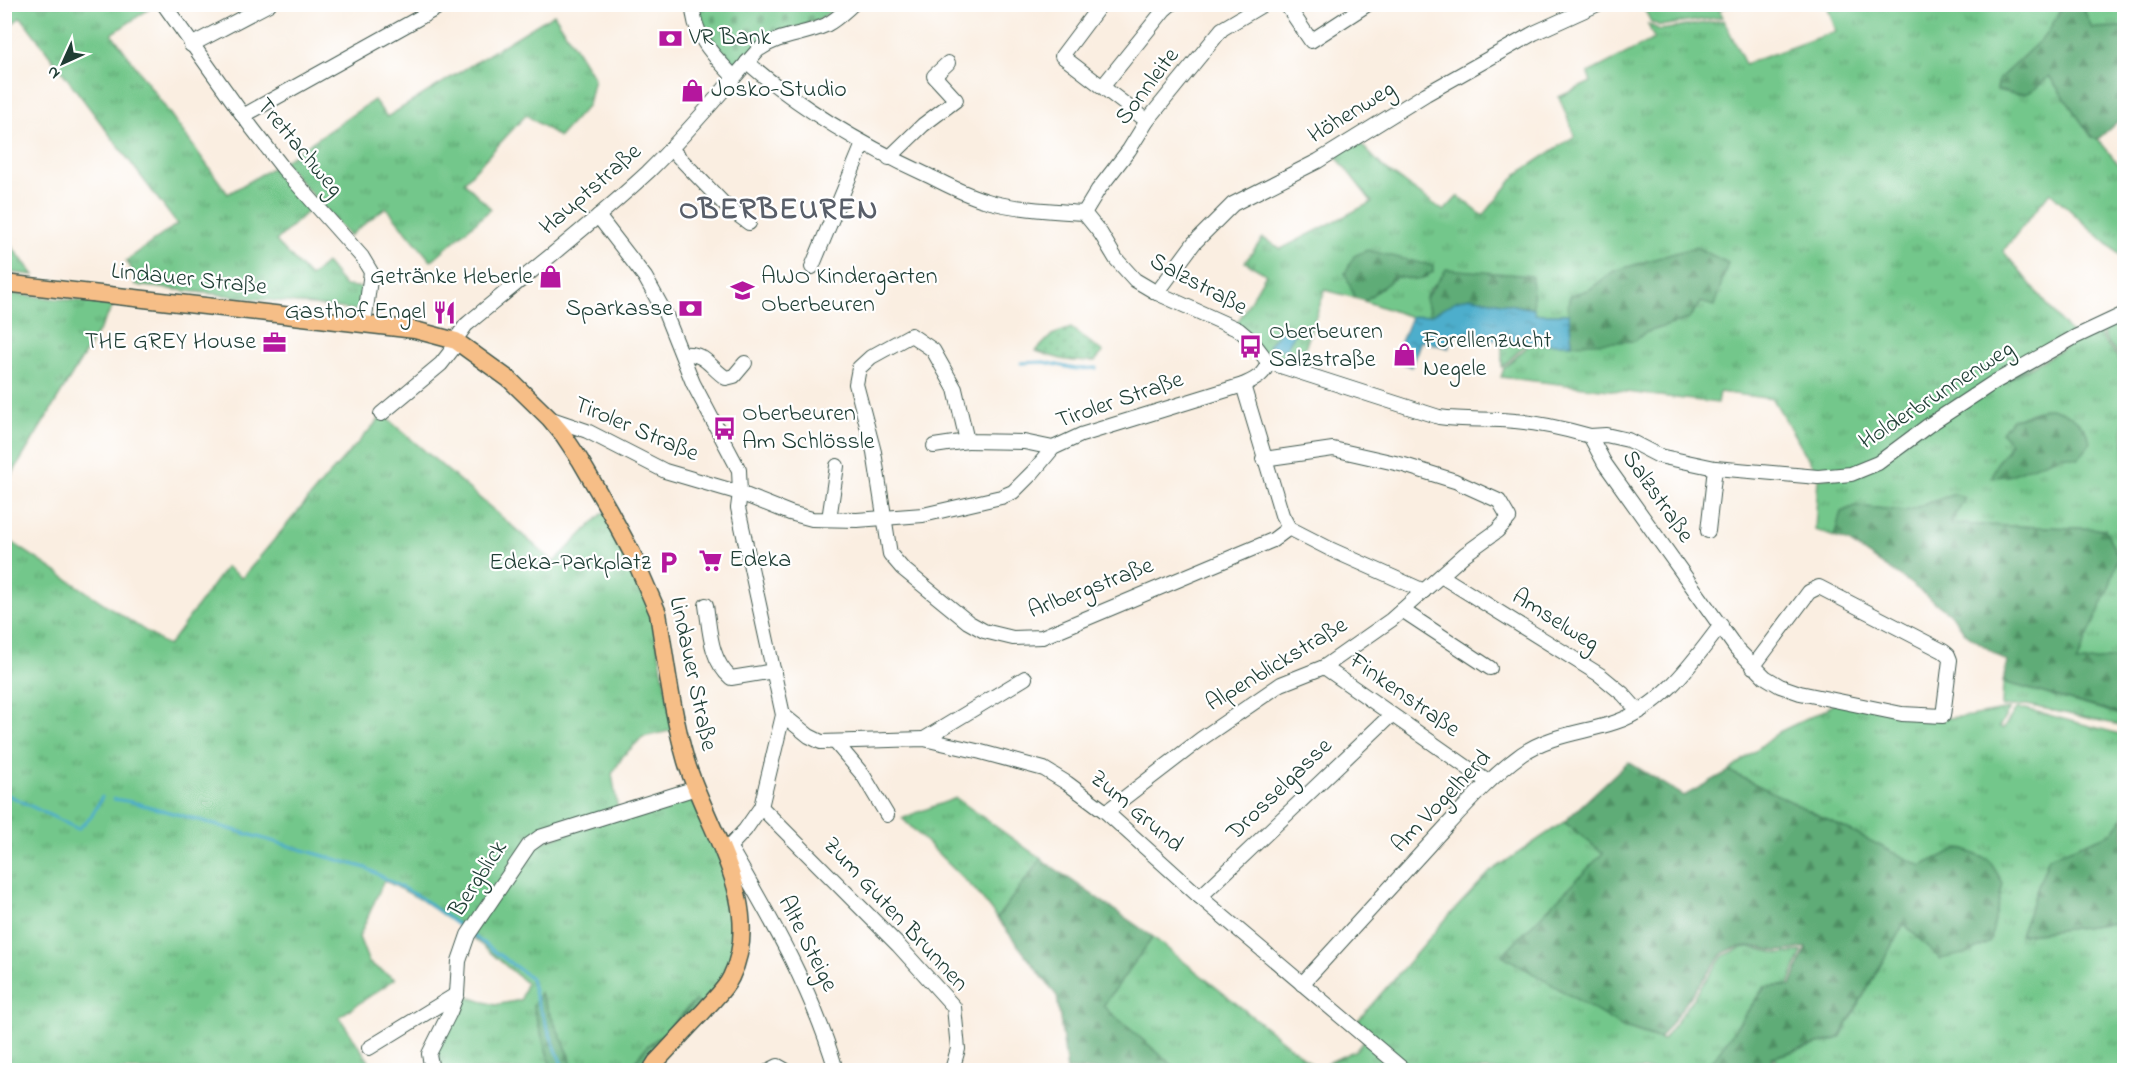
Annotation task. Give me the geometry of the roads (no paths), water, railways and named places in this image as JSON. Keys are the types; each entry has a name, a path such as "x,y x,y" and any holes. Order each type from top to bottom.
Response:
{"main road":[{"name":"Lindauer Straße","path":"4,283 415,330 456,341 510,380 564,436 609,510 651,595 658,614 679,731 696,788 740,900 742,930 740,951 731,977 656,1062 651,1071"}],"street":[{"path":"191,45 268,4"},
{"path":"243,116 444,4"},
{"path":"693,4 693,17 699,35 734,77"},
{"name":"Hauptstraße","path":"381,414 441,364 466,325 598,216 671,149 758,50 770,41 828,24 853,4"},
{"path":"1101,4 1062,56 1147,121"},
{"path":"1103,86 1171,4"},
{"name":"Sonnleite","path":"1084,213 1147,121 1222,29 1264,4"},
{"path":"1286,4 1311,41 1368,4"},
{"name":"Höhenweg","path":"1156,293 1194,243 1233,204 1318,161 1426,94 1534,33 1598,4"},
{"name":"Trettachweg","path":"165,6 191,45 283,168 362,257 371,272 364,324"},
{"path":"747,62 800,105 863,144 961,192 985,201 1084,213"},
{"path":"889,158 923,125 956,100 934,76 948,63"},
{"path":"812,267 863,144"},
{"path":"671,149 727,207 749,223"},
{"name":"Salzstraße","path":"1084,213 1101,234 1116,259 1135,280 1156,293 1239,330 1252,340 1268,362 1439,417 1514,421 1570,430 1590,436 1605,464 1736,648 1753,667 1780,686 1800,693 1902,714 1943,717 1950,660 1948,655 1819,587 1809,592 1753,667"},
{"path":"598,216 645,277 665,313 693,383 739,470 738,508 783,715 761,807 731,845 721,848"},
{"name":"Holderbrunnenweg","path":"1590,436 1617,437 1628,440 1659,456 1715,468 1818,477 1851,474 1878,463 1967,398 2075,338 2124,314"},
{"name":"Arlbergstraße","path":"967,441 955,389 933,350 911,335 871,357 860,368 856,384 874,452 890,554 902,568 968,622 984,631 1013,638 1042,638 1273,540 1289,528"},
{"path":"682,354 693,353 702,357 726,378 734,376 745,363"},
{"name":"Tiroler Straße","path":"549,418 587,431 665,471 740,493 790,513 812,519 858,520 923,515 1000,497 1012,492 1053,448 1081,435 1243,385 1258,378 1266,371 1268,362"},
{"path":"1243,385 1281,515 1289,528 1424,591"},
{"path":"934,446 967,441 1024,442 1053,448"},
{"name":"Alpenblickstraße","path":"1106,812 1201,739 1281,684 1324,667 1402,610 1465,555 1497,531 1509,518 1499,501 1455,481 1404,465 1333,449 1263,459"},
{"path":"829,519 837,466"},
{"path":"1708,531 1715,468"},
{"name":"Amselweg","path":"1441,576 1600,675 1623,694 1639,712"},
{"path":"706,605 715,653 722,670 731,678 774,671"},
{"path":"1402,610 1490,668"},
{"name":"Am Vogelherd","path":"1302,984 1488,782 1524,753 1560,735 1616,722 1639,712 1665,694 1721,625"},
{"name":"Finkenstraße","path":"1324,667 1488,782"},
{"path":"924,739 1024,678"},
{"name":"Zum Grund","path":"783,715 821,742 924,739 1044,769 1106,812 1200,897 1404,1071"},
{"name":"Drosselgasse","path":"1200,897 1391,715"},
{"path":"836,743 863,775 887,815"},
{"name":"Bergblick","path":"432,1071 429,1054 457,994 459,961 470,933 529,845 540,837 696,788"},
{"name":"Zum Guten Brunnen","path":"761,807 898,945 954,1007 958,1049 952,1071"},
{"name":"Alte Steige","path":"721,848 733,853 794,962 815,1009 837,1071"},
{"path":"369,1048 457,994"},
{"path":"770,1071 778,1066 785,1071"}],"water":[{"path":"1469,297 1534,309 1535,314 1569,314 1572,344 1526,344 1452,334 1449,348 1421,341 1411,367 1394,359 1411,317 1431,315 1456,301"},
{"path":"1283,328 1296,332 1285,350 1268,346"}],"waterway":[{"path":"1021,363 1044,362 1076,369 1096,368"},
{"path":"4,793 78,829 91,817 102,797"},
{"path":"114,799 209,823 366,868 421,898 466,931"},
{"path":"472,935 531,978 535,996 564,1070"}],"place":[{"name":"VR Bank","path":"671,38"},
{"name":"Josko-Studio","path":"693,90"},
{"name":"Getränke Heberle","path":"551,277"},
{"name":"AWO Kindergarten Oberbeuren","path":"743,291"},
{"name":"Sparkasse","path":"691,309"},
{"name":"Gasthof Engel","path":"444,312"},
{"name":"THE GREY House","path":"274,342"},
{"name":"Oberbeuren Salzstraße","path":"1251,346"},
{"name":"Forellenzucht Negele","path":"1405,355"},
{"name":"Oberbeuren Am Schlössle","path":"724,428"},
{"name":"Edeka","path":"711,560"},
{"name":"Edeka-Parkplatz","path":"669,563"}],"district":[{"name":"OBERBEUREN","path":"779,211"}]}
